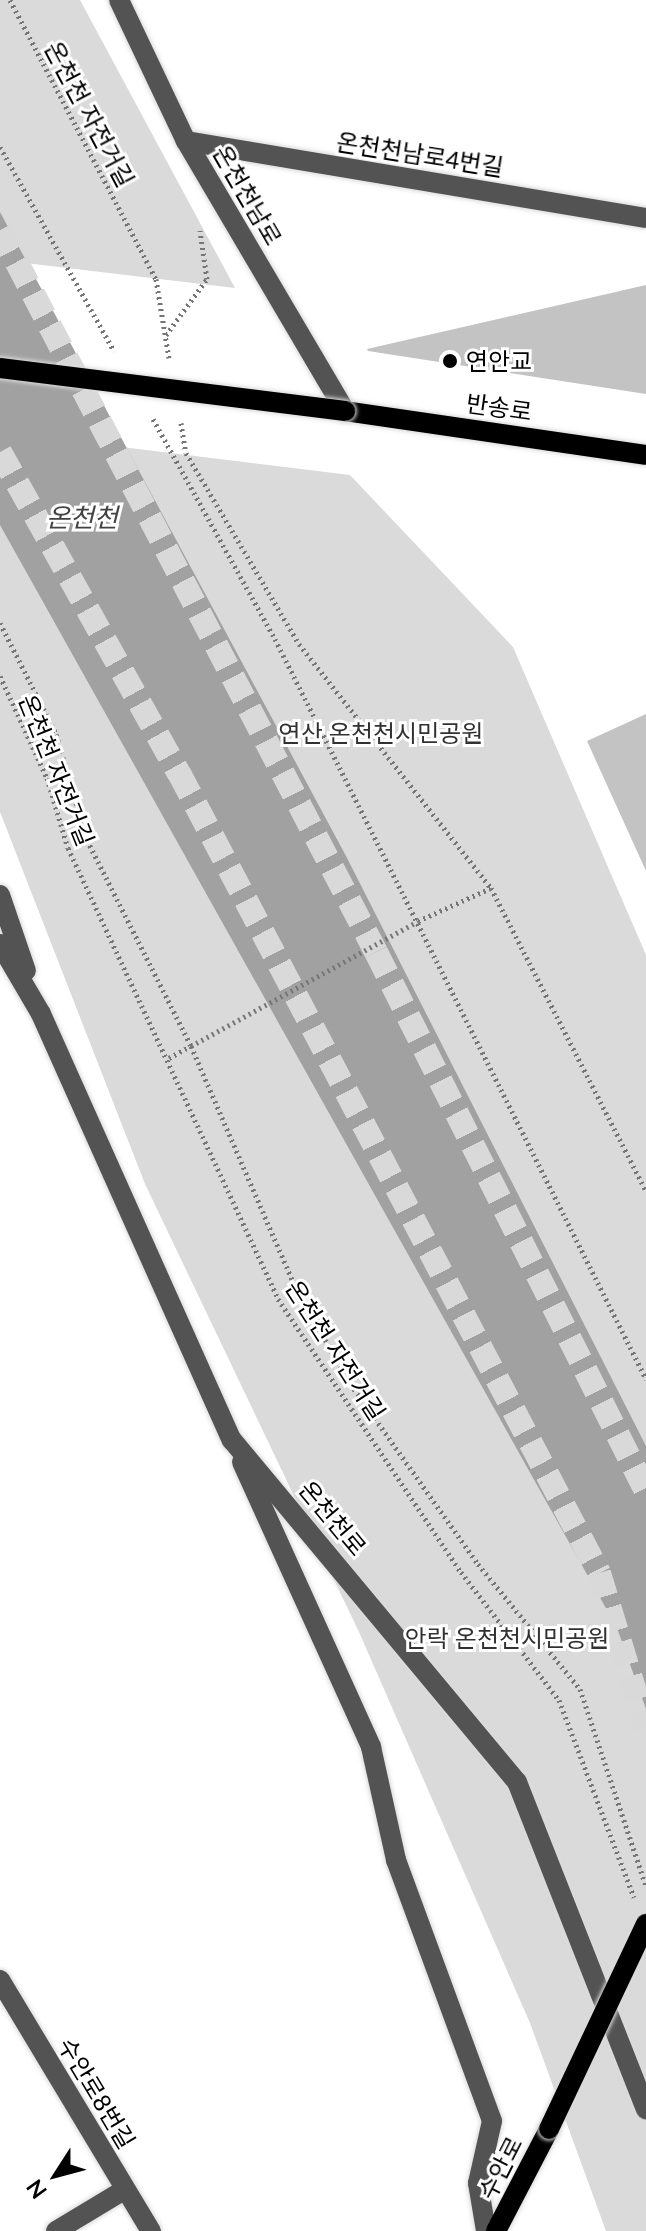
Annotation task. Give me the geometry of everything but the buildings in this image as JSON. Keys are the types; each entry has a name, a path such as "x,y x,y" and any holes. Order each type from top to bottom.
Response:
{"main road":[{"name":"반송로","path":"0,368 345,411 646,455"},
{"name":"수안로","path":"496,2231 549,2129 643,1919"}],"street":[{"name":"온천천남로","path":"119,0 186,141 345,411"},
{"name":"온천천남로4번길","path":"186,141 646,218"},
{"path":"0,895 41,1014"},
{"name":"온천천로","path":"0,944 41,1014 232,1440 517,1782 646,2110"},
{"path":"232,1440 371,1747 396,1860 492,2121 478,2183 486,2231"},
{"name":"수안로8번길","path":"0,1980 151,2231"},
{"path":"56,2231 124,2190"}],"path":[{"name":"온천천 자전거길","path":"10,0 156,279 171,365"},
{"path":"0,147 121,362"},
{"path":"165,335 207,279 198,218"},
{"path":"143,403 418,921 646,1379"},
{"path":"179,409 186,453 299,644 491,888 646,1191"},
{"path":"173,457 186,453"},
{"path":"0,623 56,734 87,840 191,1046 293,1282 347,1379 478,1564 580,1689 646,1886"},
{"name":"온천천 자전거길","path":"0,676 47,778 68,848 169,1058 278,1299 461,1572 559,1700 643,1919"},
{"path":"169,1058 418,921 491,888"}],"green space":[{"path":"0,0 80,0 235,288 0,260"},
{"path":"0,432 350,475 513,647 646,955 646,2231 606,2231 530,2023 359,1632 145,1184 0,812"}],"water":[{"name":"온천천","path":"0,212 346,856 646,1446 646,1709 617,1628 0,525"}],"tunnel":[{"path":"0,230 376,952 646,1491"},
{"path":"0,452 179,773 599,1573 646,1728"}],"place":[{"name":"연안교","path":"450,361"}],"park label":[{"name":"연산 온천천시민공원","path":"381,733"},
{"name":"안락 온천천시민공원","path":"507,1638"}]}
